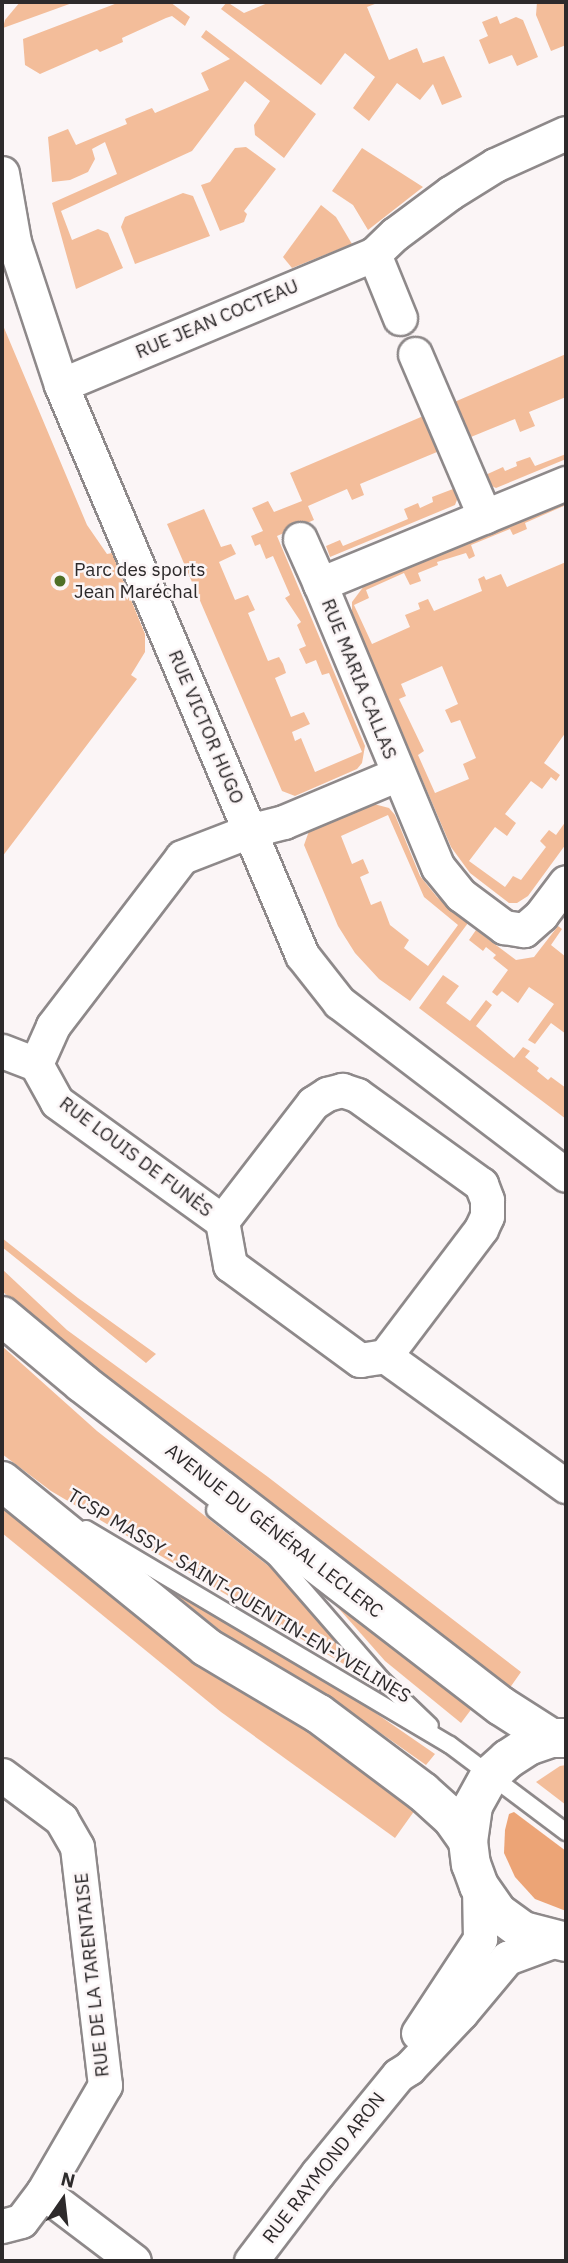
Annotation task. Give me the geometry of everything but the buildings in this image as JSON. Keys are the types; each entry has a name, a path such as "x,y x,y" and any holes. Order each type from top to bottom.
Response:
{"main road":[{"name":"AVENUE DU GÉNÉRAL LECLERC","path":"2,1317 82,1383 500,1706 559,1738"},
{"path":"4,1483 206,1647 319,1714 424,1792 452,1818 468,1841"},
{"path":"559,1738 528,1746 508,1759 491,1775 473,1806 468,1841 471,1864 479,1886 497,1912 523,1931 560,1942"}],"street":[{"name":"RUE JEAN COCTEAU","path":"61,384 374,254 395,234 450,193 495,165 566,133"},
{"name":"RUE VICTOR HUGO","path":"2,173 14,242 61,384 302,955 339,1002 566,1175"},
{"path":"374,254 400,318"},
{"path":"415,354 485,517"},
{"name":"RUE MARIA CALLAS","path":"320,584 566,483"},
{"name":"RUE MARIA CALLAS","path":"300,538 438,867 461,895 504,927 524,930 541,915 566,882"},
{"name":"RUE MARIA CALLAS","path":"249,831 284,822 398,774"},
{"path":"2,1051 36,1064 52,1026 182,857 249,831"},
{"name":"RUE LOUIS DE FUNÈS","path":"36,1064 57,1102 222,1221 230,1265 360,1360 385,1356"},
{"path":"222,1221 313,1103 327,1094 342,1090 357,1095 481,1184 487,1208 481,1229 385,1356 565,1486"},
{"name":"RUE DE LA TARENTAISE","path":"2,1776 61,1819 77,1847 100,2022 105,2085 43,2192 21,2221 2,2226"},
{"name":"RUE RAYMOND ARON","path":"398,2075 399,2060 480,1939 479,1886"},
{"name":"RUE RAYMOND ARON","path":"251,2261 398,2075 409,2068 461,2013 507,1958 560,1942"},
{"path":"43,2192 134,2261"}],"lane":[{"path":"82,1383 100,1419"},
{"name":"TCSP MASSY - SAINT-QUENTIN-EN-YVELINES","path":"4,1483 450,1745 566,1832"},
{"name":"TCSP MASSY - SAINT-QUENTIN-EN-YVELINES","path":"198,1497 275,1557 380,1678 450,1745"}],"shaded area":[{"path":"20,2 75,2 3,28 5,20"},
{"path":"120,2 170,2 190,17 185,26 172,16 166,18 122,38 123,42 100,52 97,49 40,74 25,65 23,39"},
{"path":"227,2 244,13 270,2 380,2 367,7 389,60 417,48 423,63 444,56 462,97 442,105 433,84 420,100 397,83 369,121 353,108 375,77 345,53 321,85 221,9"},
{"path":"537,2 566,2 566,45 551,51 536,15"},
{"path":"497,16 500,24 516,17 523,20 538,57 517,66 512,55 489,64 479,40 488,36 482,22"},
{"path":"206,30 316,114 284,158 255,135 254,125 270,101 245,81 192,151 61,211 72,240 98,229 108,233 123,268 76,289 52,203 117,174 105,142 92,149 95,159 88,172 70,180 52,182 48,137 68,129 76,145 127,124 125,119 152,108 155,113 209,90 201,73 230,59 201,37"},
{"path":"246,147 276,169 244,211 247,214 244,222 220,231 201,185 210,182 235,148"},
{"path":"362,148 423,187 368,230 353,205 332,191"},
{"path":"183,193 193,196 210,236 135,264 121,227 125,217"},
{"path":"321,205 336,217 352,244 292,268 283,257"},
{"name":"Parc des sports Jean Maréchal","path":"2,323 87,525 107,554 112,553 145,634 145,652 131,675 137,679 2,857"},
{"path":"566,354 566,397 529,412 535,426 520,432 515,419 466,439 452,403"},
{"path":"428,414 460,492 455,505 330,557 326,546 340,540 343,546 408,519 404,509 418,503 420,508 433,502 432,497 453,489 437,452 360,484 364,495 352,500 347,489 308,506 314,520 277,536 365,746 362,763 357,769 295,796 282,791 167,524 204,509 221,547 231,544 236,554 219,562 235,600 248,595 255,610 248,613 268,661 279,657 283,664 286,673 275,678 291,717 304,712 310,724 292,732 295,741 301,738 315,772 362,752 329,673 322,675 316,660 306,664 299,649 306,646 297,625 301,622 285,598 290,595 273,556 266,559 260,544 255,546 251,536 263,531 252,508 268,501 274,512 302,501 290,473"},
{"path":"566,454 566,459 496,488 483,482 481,477 503,467 505,471 517,466 516,462 530,457 535,466"},
{"path":"566,501 566,505 525,523 527,529 513,535 510,529 471,545 475,556 469,559 466,553 437,562 438,565 418,573 421,581 410,585 404,573 366,590 369,598 354,605 372,644 410,627 405,615 420,609 418,603 428,599 434,611 482,591 478,579 484,576 486,580 501,574 507,587 566,562 566,732 544,763 560,775 556,781 551,777 542,789 531,781 505,814 516,823 507,836 495,827 469,861 505,887 513,876 521,880 546,847 540,841 549,830 556,835 566,821 566,844 528,896 517,903 509,903 470,873 451,847 352,615 352,602 364,586","holes":["442,666 458,704 445,710 451,723 460,720 476,758 463,764 469,779 435,793 418,755 424,751 399,699 406,696 401,684"]},
{"path":"374,804 389,808 395,815 420,876 437,897 468,923 410,1001 379,979 355,953 338,926 304,845 309,831","holes":["388,815 424,897 458,925 428,966 404,948 409,940 390,925 381,901 371,905 360,877 369,873 363,859 352,864 341,836"]},
{"path":"558,926 562,929 551,945 566,957 566,1034 551,1023 535,1044 528,1040 554,1004 529,987 518,1003 502,991 497,996 492,992 508,970 493,958 496,955 486,947 483,951 469,940 476,930 516,960 534,957"},
{"path":"443,975 459,986 446,1003 470,1021 486,1000 492,1005 476,1026 514,1058 523,1047 530,1051 525,1057 539,1068 537,1071 548,1080 551,1077 566,1088 566,1119 419,1008"},
{"path":"2,1238 78,1298 156,1354 146,1363 2,1247"},
{"path":"2,1269 67,1330 268,1477 521,1672 507,1692 83,1363 2,1291"},
{"path":"2,1346 97,1431 271,1568 374,1682 51,1491 2,1454"},
{"path":"2,1496 420,1803 395,1838 221,1712 2,1533"},
{"path":"289,1552 473,1707 461,1723 385,1661"},
{"path":"177,1590 345,1692 435,1754 426,1765 318,1689 235,1642 173,1593"},
{"path":"566,1765 566,1805 536,1782"},
{"path":"514,1812 566,1851 566,1911 535,1899 515,1877 504,1853 505,1830 509,1814"}],"place":[{"name":"Parc des sports Jean Maréchal","path":"60,581"}]}
